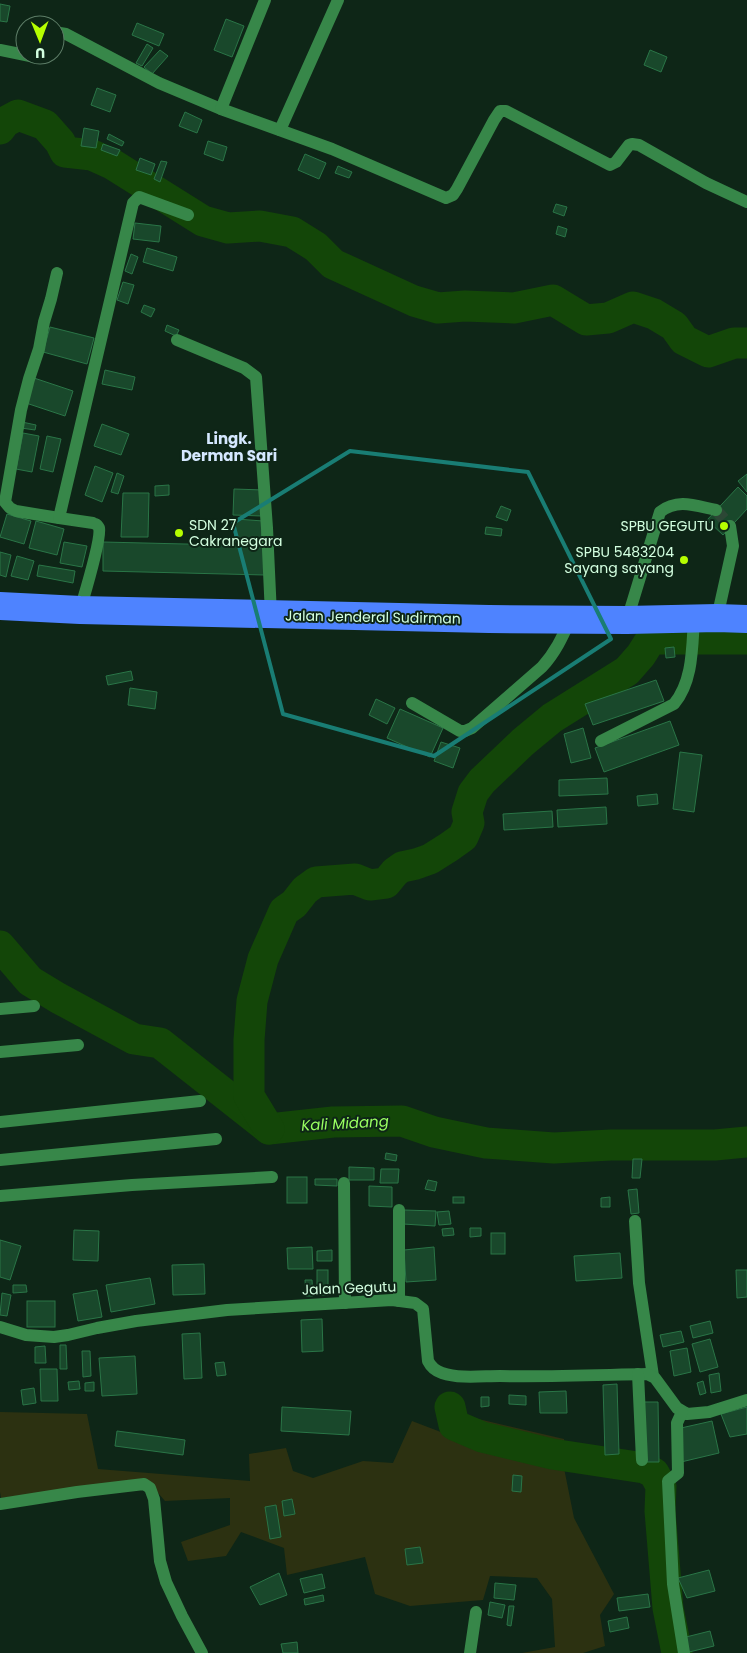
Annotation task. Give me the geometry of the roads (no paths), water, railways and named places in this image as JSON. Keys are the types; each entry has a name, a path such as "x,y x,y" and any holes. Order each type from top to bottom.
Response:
{"highway":[{"name":"Jalan Jenderal Sudirman","path":"0,606 271,615 628,620 701,623 747,620"}],"street":[{"path":"221,109 266,0"},
{"path":"280,130 338,0"},
{"path":"65,34 159,83 221,109 332,149 446,198 449,198 457,189 494,120 500,112 506,111 610,165 616,162 629,145 639,145 706,183 747,202"},
{"path":"0,50 15,53"},
{"path":"59,518 133,203 139,197 188,215"},
{"path":"56,273 39,349 21,410 5,502 16,511 97,525 100,530 80,610"},
{"path":"177,340 244,368 256,377 271,615"},
{"path":"628,620 660,512 668,506 683,504 716,510"},
{"path":"601,741 674,704 682,694 687,681 691,651 733,546 730,526"},
{"path":"412,703 460,731 472,728 547,662 561,641 570,620"},
{"path":"0,1009 34,1006"},
{"path":"0,1052 78,1045"},
{"path":"0,1122 200,1101"},
{"path":"0,1160 216,1139"},
{"path":"0,1196 132,1185 272,1177"},
{"path":"344,1183 345,1303"},
{"path":"399,1210 399,1301"},
{"path":"635,1221 639,1283 652,1376 660,1383 677,1408 687,1414 709,1412 747,1400"},
{"name":"Jalan Gegutu","path":"0,1327 26,1335 54,1337 172,1316 227,1310 399,1301 415,1303 423,1309 428,1361 430,1365 441,1373 454,1376 583,1377 638,1374 652,1376"},
{"path":"638,1374 642,1460"},
{"path":"682,1412 677,1423 678,1474 668,1481 671,1568 684,1653"},
{"path":"0,1504 144,1484 150,1488 154,1499 160,1561 166,1582 202,1653"},
{"path":"470,1653 476,1612"}],"waterway":[{"path":"0,129 5,122 18,115 45,125 60,142 65,152 92,155 112,164 203,221 228,228 260,226 292,232 316,247 333,264 414,301 438,308 465,306 514,308 553,300 586,320 608,318 633,307 654,314 674,326 684,340 708,352 734,343 747,343"},
{"path":"269,1129 249,1096 249,1040 252,1001 263,959 284,911 294,904 305,890 316,882 355,879 370,885 386,883 402,867 430,859 463,837 469,823 467,812 473,793 482,781 523,742 552,718 627,671 641,655 651,639 747,639"},
{"name":"Kali Midang","path":"0,946 30,981 134,1039 160,1043 269,1129 333,1122 402,1121 434,1132 486,1143 554,1148 611,1145 715,1145 747,1142"},
{"path":"450,1407 454,1425 482,1437 552,1454 644,1468 654,1473 661,1486 660,1511 668,1608 677,1653"}],"tunnel":[{"path":"716,510 730,526"}],"place":[{"name":"SPBU GEGUTU","path":"724,526"},
{"name":"SDN 27 Cakranegara","path":"179,533"},
{"name":"SPBU 5483204 Sayang sayang","path":"684,560"}],"district":[{"name":"Lingk. Derman Sari","path":"229,446"}]}
